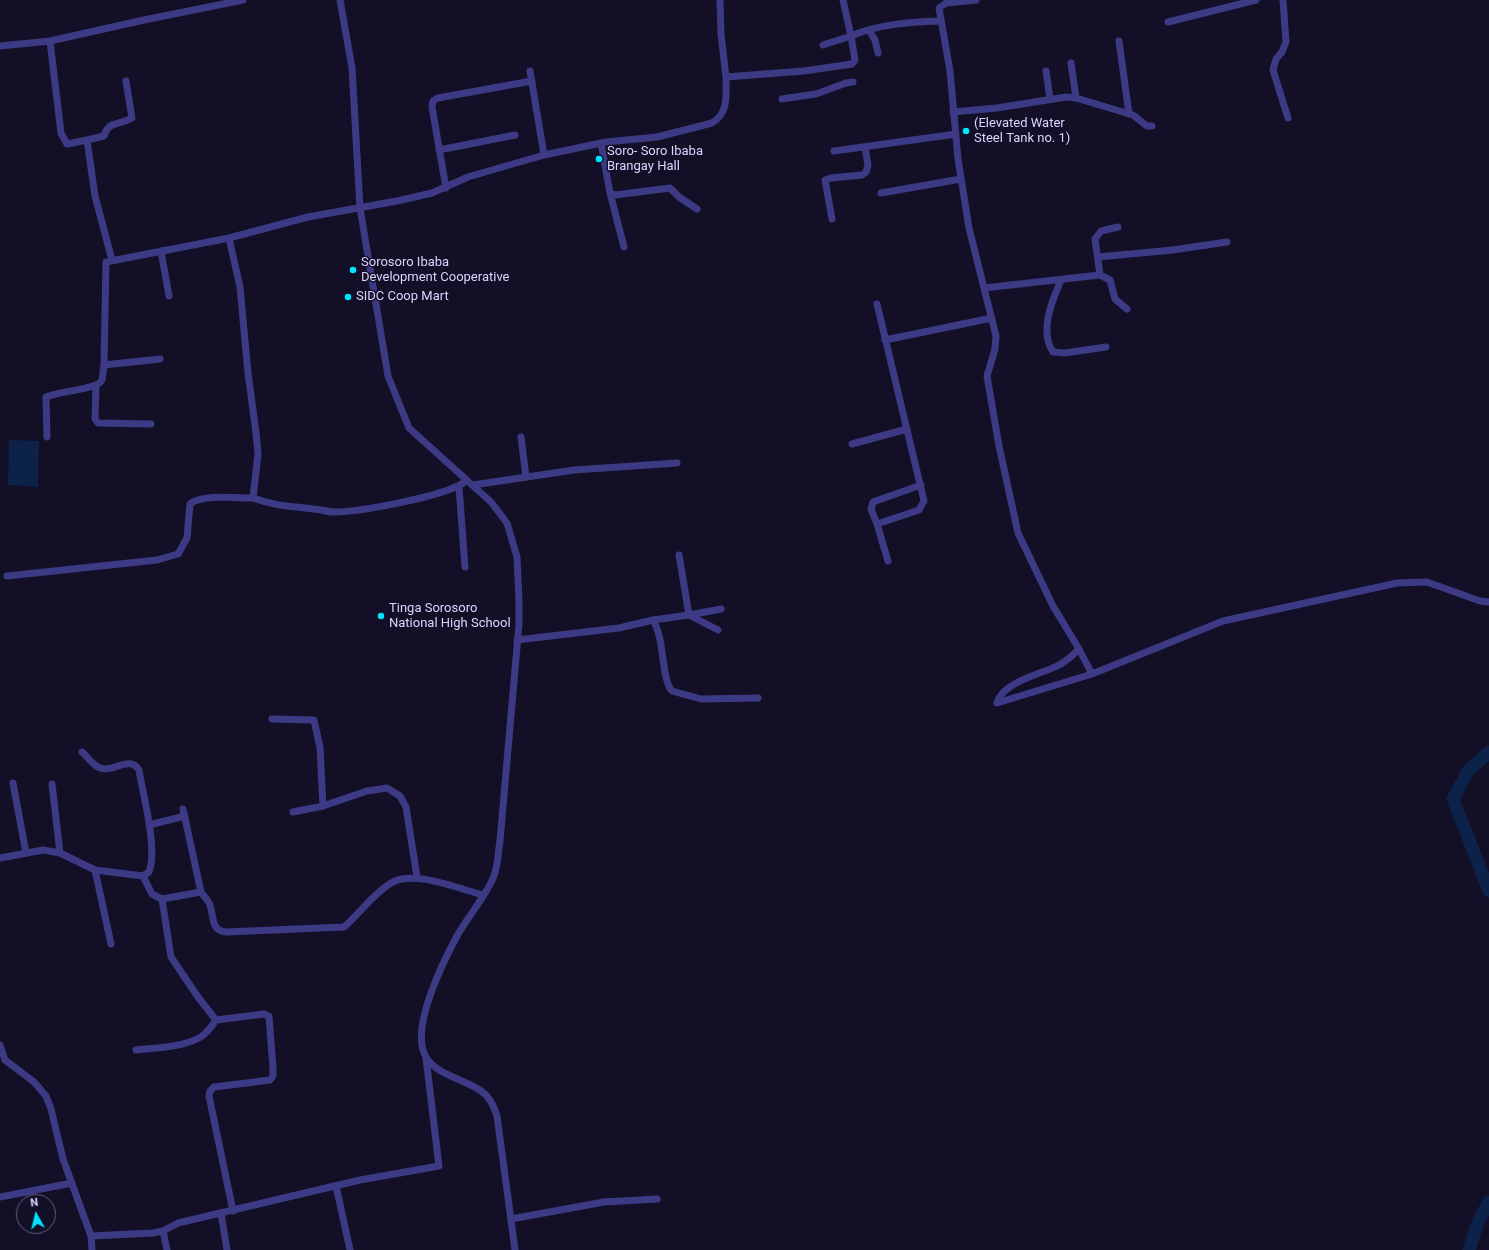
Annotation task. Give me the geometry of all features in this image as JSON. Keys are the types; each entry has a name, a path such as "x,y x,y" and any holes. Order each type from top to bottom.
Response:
{"street":[{"path":"0,46 50,41 243,0"},
{"path":"340,0 352,68 360,208 388,376 409,428 491,502 507,523 517,557 520,601 500,841 494,876 458,936 428,1000 421,1039 422,1050 426,1058 435,1067 482,1091 493,1103 497,1116 515,1250"},
{"path":"47,437 46,398 61,392 96,386 102,380 104,364 104,265 106,262 229,238 294,220 398,201 446,188 468,177 544,155 601,143 657,137 712,123 724,112 726,104 726,77 721,34 720,0"},
{"path":"726,77 804,71 852,64 855,61 843,0"},
{"path":"976,0 940,3 941,21 950,71 961,179 969,228 996,336 995,349 987,376 999,446 1018,533 1053,606 1092,674"},
{"path":"1168,22 1256,0"},
{"path":"1284,0 1286,42 1282,52 1276,59 1273,70 1288,118"},
{"path":"823,44 869,30 915,22 941,21"},
{"path":"869,30 875,40 878,53"},
{"path":"50,41 63,140 67,144 104,136 106,129 110,125 123,123 132,118 126,81"},
{"path":"1119,41 1129,114"},
{"path":"1071,63 1076,98"},
{"path":"530,71 544,155"},
{"path":"1046,71 1050,99"},
{"path":"446,188 432,107 433,101 438,98 532,81"},
{"path":"782,99 816,94 853,82"},
{"path":"953,112 997,108 1050,99 1076,98 1135,116 1147,126 1152,126"},
{"path":"834,151 956,134"},
{"path":"439,150 515,135"},
{"path":"87,140 95,196 112,260"},
{"path":"601,143 610,193 624,248"},
{"path":"832,219 825,180 862,175 866,172 868,165 865,147"},
{"path":"881,193 961,179"},
{"path":"610,193 615,195 670,188 679,197 697,209"},
{"path":"1100,275 1095,239 1101,231 1118,227"},
{"path":"229,238 240,287 248,373 258,454 253,498"},
{"path":"1098,257 1173,250 1227,242"},
{"path":"161,251 170,296"},
{"path":"984,288 1100,275 1110,280 1115,299 1127,309"},
{"path":"1061,280 1050,307 1048,326 1050,349 1057,353 1106,347"},
{"path":"877,304 924,501 919,510 877,524"},
{"path":"885,340 992,318"},
{"path":"104,364 160,359"},
{"path":"96,386 95,419 98,423 151,424"},
{"path":"852,444 907,429"},
{"path":"521,437 526,477"},
{"path":"7,576 158,560 178,554 187,538 190,504 194,501 226,498 253,498 273,505 334,512 400,502 441,493 470,483 574,470 677,463"},
{"path":"888,561 871,509 873,502 921,485"},
{"path":"459,487 465,567"},
{"path":"679,555 689,615"},
{"path":"1079,649 1058,665 1008,688 1001,694 997,703 1092,674 1223,621 1397,583 1427,582 1480,601 1489,602"},
{"path":"517,640 619,628 653,620 721,609"},
{"path":"689,615 718,630"},
{"path":"653,620 660,634 668,682 672,691 701,699 758,698"},
{"path":"272,719 314,720 320,748 323,806"},
{"path":"0,858 43,850 60,853 95,870 143,876 149,872 149,825 139,770 136,766 130,764 104,769 98,768 82,752"},
{"path":"13,782 26,853"},
{"path":"52,784 60,853"},
{"path":"293,812 323,806 366,791 387,788 400,796 406,808 417,877"},
{"path":"149,825 184,813 201,892 209,904 215,927 220,931 339,929 349,923 362,908 391,882 401,878 417,877 483,895"},
{"path":"95,870 111,944"},
{"path":"143,876 152,894 162,899 201,892"},
{"path":"162,899 171,957 198,997 216,1020"},
{"path":"136,1050 166,1047 200,1037 208,1031 216,1020 264,1014 269,1016 271,1021 274,1068 273,1076 270,1080 214,1087 210,1090 209,1096 234,1211"},
{"path":"0,1045 2,1060 34,1082 46,1096 51,1109 63,1159 91,1236 92,1250"},
{"path":"91,1236 163,1231 178,1223 360,1180 439,1166 426,1058"},
{"path":"0,1197 72,1183"},
{"path":"336,1186 350,1250"},
{"path":"511,1219 604,1202 657,1199"},
{"path":"221,1213 227,1250"},
{"path":"163,1231 167,1250"}],"water":[{"path":"9,440 39,441 38,487 8,485"}],"waterway":[{"path":"1489,752 1468,771 1453,799 1489,891"},
{"path":"1469,1250 1478,1222 1489,1202"}],"place":[{"name":"(Elevated Water Steel Tank no. 1)","path":"966,131"},
{"name":"Soro- Soro Ibaba Brangay Hall","path":"599,159"},
{"name":"Sorosoro Ibaba Development Cooperative","path":"353,270"},
{"name":"SIDC Coop Mart","path":"348,297"},
{"name":"Tinga Sorosoro National High School","path":"381,616"}]}
